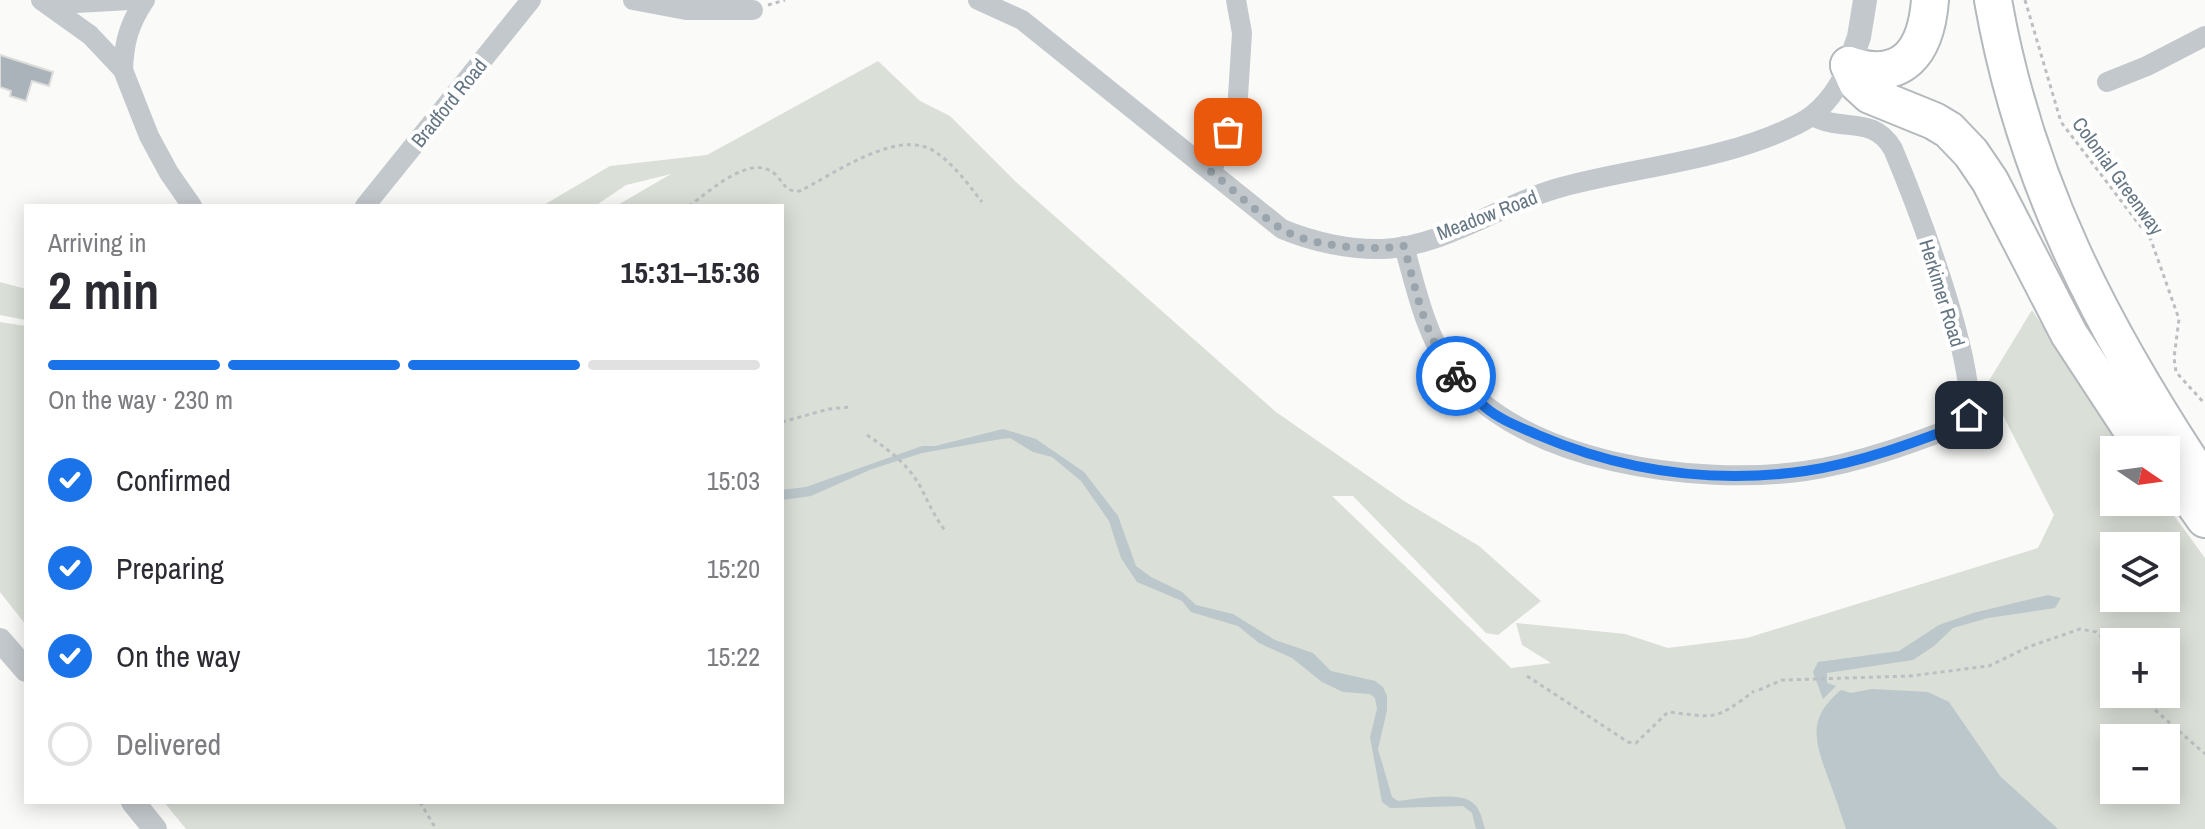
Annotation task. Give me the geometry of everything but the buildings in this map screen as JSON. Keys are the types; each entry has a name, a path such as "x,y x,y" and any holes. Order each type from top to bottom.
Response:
{"highway":[{"path":"1849,65 1887,72 1903,64 1919,45 1930,0"},
{"path":"1973,0 2003,126 2043,236 2093,344 2149,436"},
{"path":"1993,0 2022,120 2062,232 2112,336 2205,484"},
{"path":"1849,65 1857,83 1870,95 1934,121 1949,130 1971,153 1990,181 2069,334 2136,436"},
{"path":"2180,484 2205,519"},
{"path":"2180,496 2205,529"}],"street":[{"path":"41,0 90,35 123,70 149,136 191,204"},
{"path":"51,0 76,3 130,0"},
{"path":"123,70 124,41 133,18 145,0"},
{"name":"Bradford Road","path":"367,204 531,0"},
{"path":"633,0 686,10 753,10"},
{"name":"Meadow Road","path":"978,0 1022,20 1282,229 1302,238 1383,249 1404,246 1466,227 1560,187 1747,144 1813,116 1849,65"},
{"path":"1211,172 1237,112 1242,33 1236,0"},
{"path":"1849,65 1859,37 1865,0"},
{"path":"2107,82 2147,66 2205,36"},
{"name":"Herkimer Road","path":"1404,246 1426,323 1436,345 1452,372 1486,408 1561,445 1628,466 1663,471 1759,475 1805,471 1838,465 1968,422 1969,387 1955,324 1893,149 1887,138 1871,128 1829,123 1813,116"},
{"path":"0,640 24,668"},
{"path":"135,804 155,829"}],"path":[{"name":"Colonial Greenway","path":"2025,0 2061,122 2151,240 2179,319 2174,358 2176,372 2205,404"},
{"path":"692,204 738,173 753,168 766,168 776,175 785,188 792,192 800,191 865,156 903,145 931,149 957,171 982,202"},
{"path":"784,421 829,409 850,407"},
{"path":"867,435 904,465 946,532"},
{"path":"1527,676 1569,706 1628,742 1636,743 1668,712 1706,717 1725,714 1756,690 1782,680 1910,676 1989,666 2019,650 2080,629 2100,636"},
{"path":"2153,708 2205,754"},
{"path":"421,804 436,829"}],"shaded area":[{"path":"878,61 920,101 950,116 1015,181 1276,412 1404,501 1479,546 1541,601 1498,635 1486,633 1353,496 1332,496 1511,668 1551,663 1522,645 1516,623 1625,634 1668,648 1747,638 2038,548 2054,515 1987,384 2032,310 2117,436 2100,436 2100,516 2174,516 2205,558 2205,829 186,829 166,804 784,804 784,204 619,204 671,174 626,185 598,204 545,204 610,166 707,155"},
{"path":"0,282 24,288 24,320 0,315"},
{"path":"0,322 24,326 24,622 0,592"},
{"path":"1003,429 1036,439 1084,472 1118,516 1136,566 1151,577 1182,592 1196,605 1233,614 1275,640 1313,653 1331,671 1375,681 1383,687 1387,710 1378,749 1392,797 1398,801 1463,798 1476,806 1485,829 1476,829 1472,813 1463,806 1390,808 1382,802 1370,737 1377,709 1375,698 1370,694 1343,692 1322,682 1292,658 1259,643 1238,626 1191,612 1182,601 1137,582 1121,558 1109,521 1081,481 1052,457 1033,452 1010,438 1001,439 922,453 872,469 811,496 784,500 784,490 806,487 922,446 935,446"},
{"path":"2048,595 2061,598 2055,608 1988,618 1953,628 1913,660 1827,673 1827,683 1836,686 1823,699 1813,672 1818,662 1899,651 1939,625 1973,613"},
{"path":"1872,689 1928,692 1949,702 2000,776 2058,829 1846,829 1823,762 1817,729 1823,710 1841,690 1851,693"}],"way so far":[{"path":"1228,132 1211,172 1282,229 1302,238 1345,246 1383,249 1404,246 1426,323 1456,376"}],"route":[{"path":"1456,376 1486,408 1511,423 1561,445 1628,466 1663,471 1759,475 1822,468 1944,432 1968,422 1969,415"}]}
